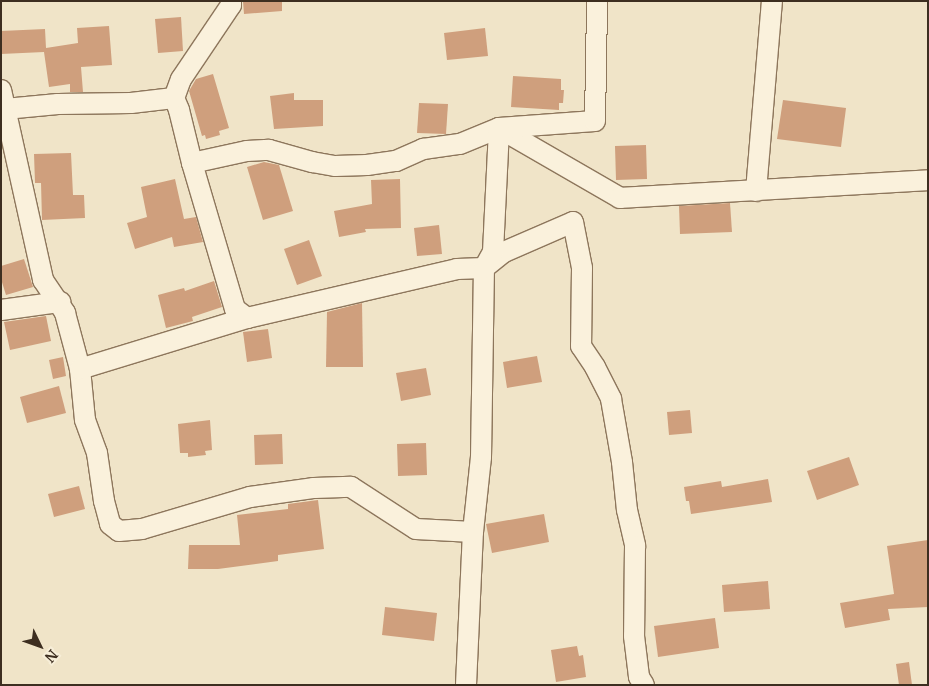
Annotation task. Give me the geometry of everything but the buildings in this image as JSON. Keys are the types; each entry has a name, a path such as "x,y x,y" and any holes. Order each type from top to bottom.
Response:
{"street":[{"path":"231,1 226,12 180,79 174,98 179,110 192,163 234,309 247,318"},
{"path":"192,163 247,151 269,150 312,162 335,166 367,165 396,161 423,149 460,144 499,128 595,121 597,1"},
{"path":"756,191 772,1"},
{"path":"174,98 131,103 58,104 3,99 5,135 43,280 60,302 65,313 80,369 85,420 97,454 104,501 110,524 119,531 142,529 250,498 314,488 351,487 416,529 473,532"},
{"path":"499,128 620,198 928,180"},
{"path":"466,685 473,532 481,457 484,268 492,252 499,128"},
{"path":"80,369 247,318 456,269 484,268 504,252 573,222 582,268 581,346 596,367 611,399 622,462 626,510 635,546 634,636 639,677 644,685"},
{"path":"1,310 60,302"}]}
